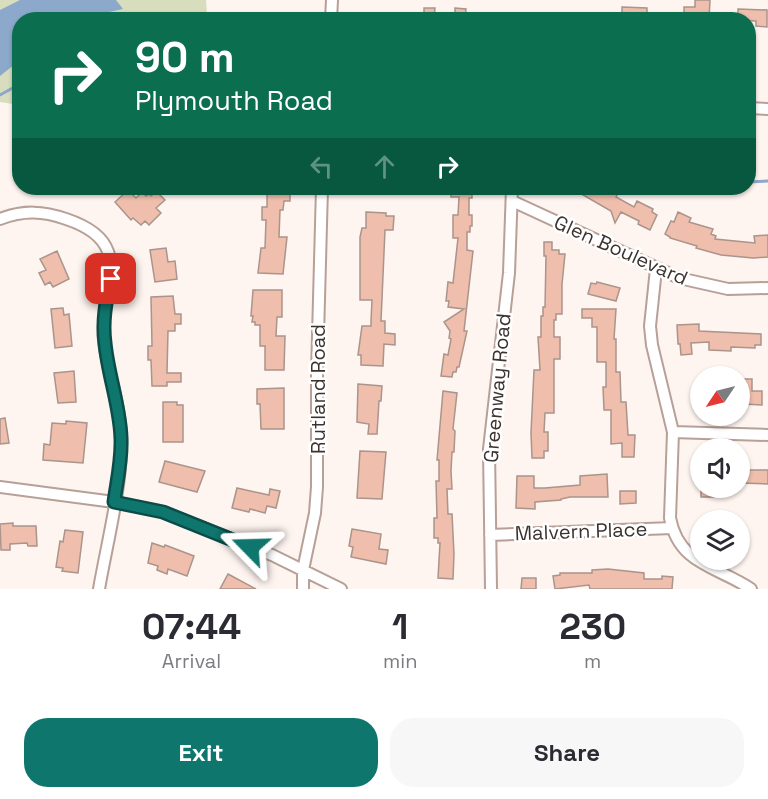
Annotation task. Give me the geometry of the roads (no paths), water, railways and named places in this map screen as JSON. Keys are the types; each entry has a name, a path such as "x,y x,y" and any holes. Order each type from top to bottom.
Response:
{"street":[{"name":"Rutland Road","path":"303,589 303,570 315,513 317,488 317,341 321,195"},
{"name":"Greenway Road","path":"491,589 489,449 509,273 512,195"},
{"name":"Glen Boulevard","path":"512,201 679,278 728,289 768,288"},
{"path":"0,219 30,212 54,215 82,224 92,230 106,248 110,258 111,279 105,308 105,344 121,440 120,465 99,589"},
{"path":"656,269 650,326 652,345 673,432 670,518 672,528 680,544 692,557 750,589"},
{"path":"673,432 768,435"},
{"path":"0,487 114,502 163,512 272,555 341,589"},
{"name":"Malvern Place","path":"490,535 672,528"}],"water":[{"path":"20,0 116,0 123,9 109,12 12,12 12,67 0,76 0,10"}],"waterway":[{"path":"0,95 12,88"},
{"path":"756,182 768,181"}]}
